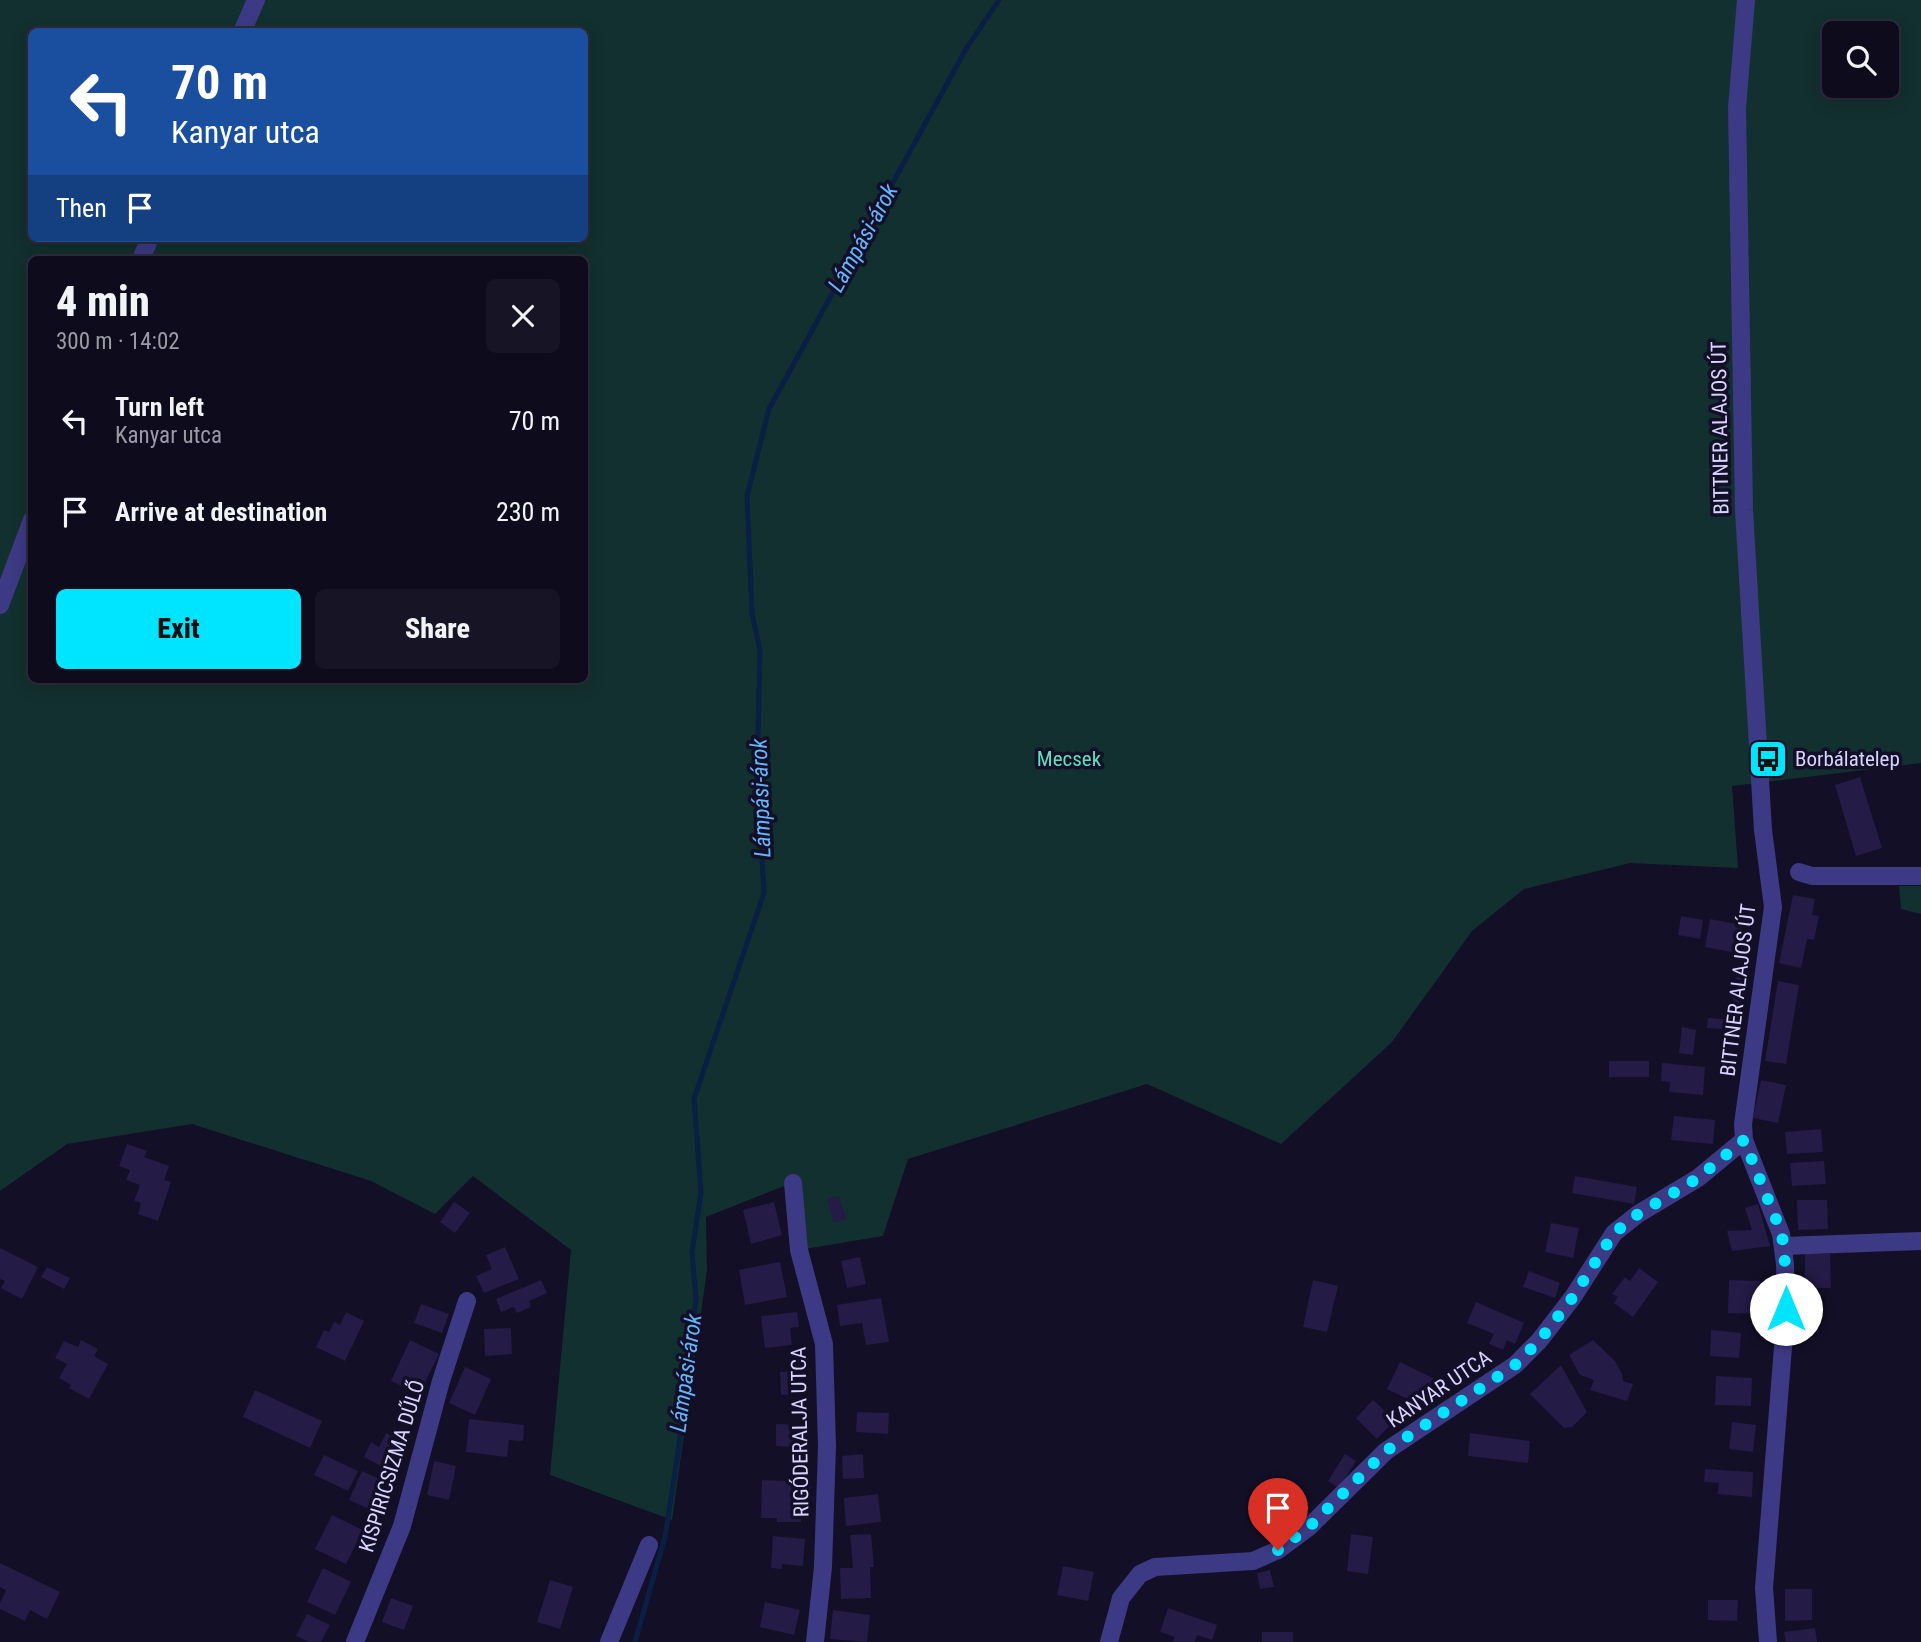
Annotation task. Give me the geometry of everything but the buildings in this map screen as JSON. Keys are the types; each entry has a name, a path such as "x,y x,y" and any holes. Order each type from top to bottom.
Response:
{"street":[{"path":"244,28 256,0"},
{"name":"BITTNER ALAJOS ÚT","path":"1746,0 1737,108 1744,510 1763,830 1773,907 1743,1124 1744,1140 1782,1234 1786,1309 1764,1588 1768,1642"},
{"path":"0,605 28,531"},
{"path":"1799,872 1812,876 1921,876"},
{"name":"KANYAR UTCA","path":"1108,1642 1121,1598 1140,1574 1155,1567 1253,1561 1278,1550 1317,1519 1386,1451 1515,1365 1539,1341 1573,1297 1614,1233 1638,1214 1698,1178 1744,1140"},
{"name":"RIGÓDERALJA UTCA","path":"793,1183 799,1250 824,1343 827,1446 823,1567 815,1642"},
{"path":"1783,1246 1921,1241"},
{"name":"KISPIRICSIZMA DŰLŐ","path":"355,1642 401,1526 441,1381 467,1301"},
{"path":"609,1642 649,1545"}],"green space":[{"name":"Mecsek","path":"0,0 1921,0 1921,763 1732,786 1738,868 1630,863 1524,889 1472,931 1392,1042 1281,1144 1147,1084 908,1159 883,1236 799,1250 792,1183 706,1217 707,1270 672,1520 550,1475 571,1250 473,1176 435,1214 371,1181 192,1124 67,1144 0,1191"},
{"path":"1899,886 1921,886 1921,914 1901,909"}],"waterway":[{"name":"Lámpási-árok","path":"635,1642 665,1537 696,1299 692,1252 701,1193 694,1099 764,893 757,776 760,651 752,613 747,496 769,409 966,49 999,0"}],"place":[{"name":"Borbálatelep","path":"1768,759"}],"route":[{"path":"1278,1550 1309,1527 1386,1451 1515,1365 1539,1341 1573,1297 1614,1233 1638,1214 1698,1178 1744,1140 1782,1234 1786,1309"}]}
